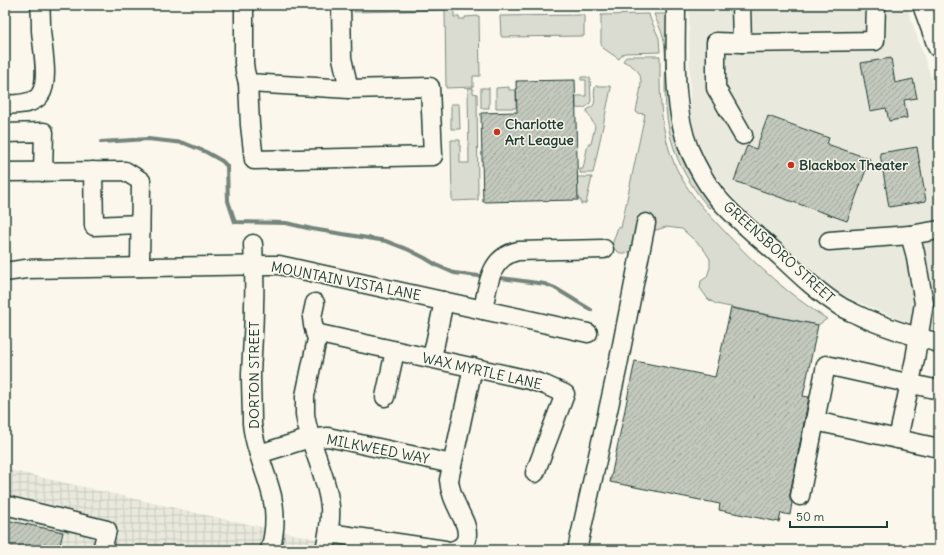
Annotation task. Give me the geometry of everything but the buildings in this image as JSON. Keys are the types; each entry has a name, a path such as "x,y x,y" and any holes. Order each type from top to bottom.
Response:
{"main road":[{"path":"925,8 939,46"}],"street":[{"path":"5,104 30,102 40,96 44,86 45,68 40,5"},
{"path":"244,5 244,63 248,83 250,126 254,160 433,156 430,87 349,89 248,83"},
{"path":"341,5 342,58 349,89"},
{"name":"GREENSBORO STREET","path":"676,5 676,72 681,123 689,148 703,177 716,196 734,215 821,293 843,308 877,324 939,343"},
{"path":"741,5 742,43"},
{"path":"743,135 716,88 716,42 875,41 876,5"},
{"path":"5,133 44,132 43,172"},
{"path":"93,171 94,226 140,224"},
{"path":"5,172 125,171 140,181 140,267"},
{"path":"577,550 617,370 646,223"},
{"path":"829,241 910,235 939,230"},
{"path":"898,439 910,383 924,303 915,253 910,235"},
{"name":"DORTON STREET","path":"253,244 254,305 251,376 253,433 272,496 274,509 274,534 270,550"},
{"path":"483,310 494,266 504,255 518,251 604,249"},
{"name":"MOUNTAIN VISTA LANE","path":"5,272 26,269 254,265 278,266 588,333"},
{"path":"432,358 444,301"},
{"path":"315,303 312,318 314,333 317,339 305,396 305,405 307,424 328,495 330,519 327,542 445,550"},
{"name":"WAX MYRTLE LANE","path":"314,333 530,380 564,394 535,473"},
{"path":"385,397 395,350"},
{"path":"800,496 826,365 939,390"},
{"path":"454,550 461,547 466,540 467,534 466,526 449,488 448,480 473,367"},
{"path":"815,421 939,448"},
{"name":"MILKWEED WAY","path":"259,454 311,438 328,437 452,464"},
{"path":"5,505 107,530 102,550"}],"shaded area":[{"path":"358,5 484,5 484,7 454,8 454,17 459,17 459,19 479,16 480,76 473,76 473,87 446,88 445,10 354,12"},
{"path":"691,5 906,5 939,100 939,331 912,324 879,311 846,297 822,282 795,261 726,190 712,173 693,128 690,109 689,14"},
{"path":"649,14 659,38 660,52 625,53 619,59 603,48 601,44 601,15"},
{"path":"654,14 668,14 671,115 673,128 684,162 695,182 711,203 709,208 689,180 675,153 666,107 664,43"},
{"path":"584,15 584,36 501,36 500,16"},
{"path":"628,56 660,56 663,126 669,149 679,174 692,194 708,214 749,257 786,290 827,319 818,325 716,304 708,299 700,288 701,281 707,277 710,267 710,259 703,248 682,229 666,227 653,231 627,253 620,253 614,249 612,245 618,227 621,228 645,114 637,113 636,111 641,81 639,73 636,69 623,61"},
{"path":"581,77 590,78 591,101 585,108 576,108 576,96 586,96 586,80 581,80"},
{"path":"596,86 609,86 611,88 593,173 580,173 580,169 583,169 588,144 591,144 595,126 587,110 594,104 594,91"},
{"path":"509,87 509,90 516,90 516,108 496,108 496,88"},
{"path":"468,88 473,88 473,93 477,94 478,200 452,201 451,140 460,140 460,163 469,163"},
{"path":"481,88 489,88 489,108 481,108"},
{"path":"451,104 459,104 460,129 451,129"},
{"path":"577,177 592,177 586,203 581,204 581,200 578,200"},
{"path":"5,469 197,513 367,550 5,550"}],"waterway":[{"path":"101,142 148,139 184,143 206,152 222,161 227,166 228,201 235,222 286,223 312,229 386,241 409,250 454,273 479,276"},
{"path":"501,278 545,284 555,288 591,310"}],"place":[{"name":"Charlotte Art League","path":"497,132"},
{"name":"Blackbox Theater","path":"791,165"}]}
